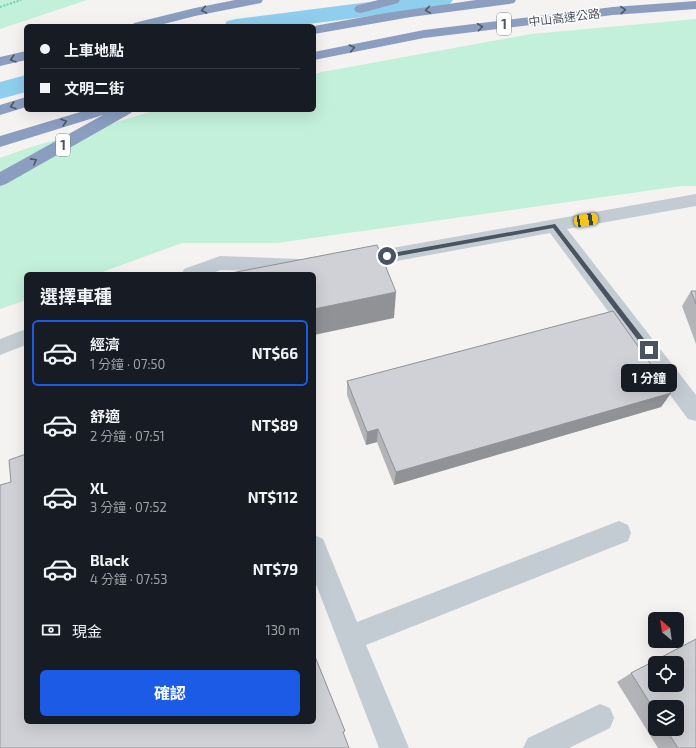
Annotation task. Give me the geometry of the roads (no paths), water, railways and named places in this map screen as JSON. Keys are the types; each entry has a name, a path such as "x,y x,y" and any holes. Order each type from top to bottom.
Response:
{"highway":[{"path":"147,24 195,12 256,0"},
{"path":"313,24 393,0"},
{"name":"1","path":"316,30 379,18 508,0"},
{"name":"中山高速公路","path":"316,56 424,34 613,11 696,5"},
{"path":"0,62 24,56"},
{"path":"0,110 24,103"},
{"name":"1","path":"0,142 98,112"},
{"name":"1","path":"0,180 121,112"}],"lane":[{"path":"340,265 696,200"},
{"path":"555,226 696,412"},
{"path":"197,272 220,263 317,267"},
{"path":"0,347 24,339"},
{"path":"351,638 618,533"},
{"path":"316,552 394,748"},
{"path":"538,748 600,718"}],"waterway":[{"path":"252,24 441,0"},
{"path":"0,91 24,84"}]}
